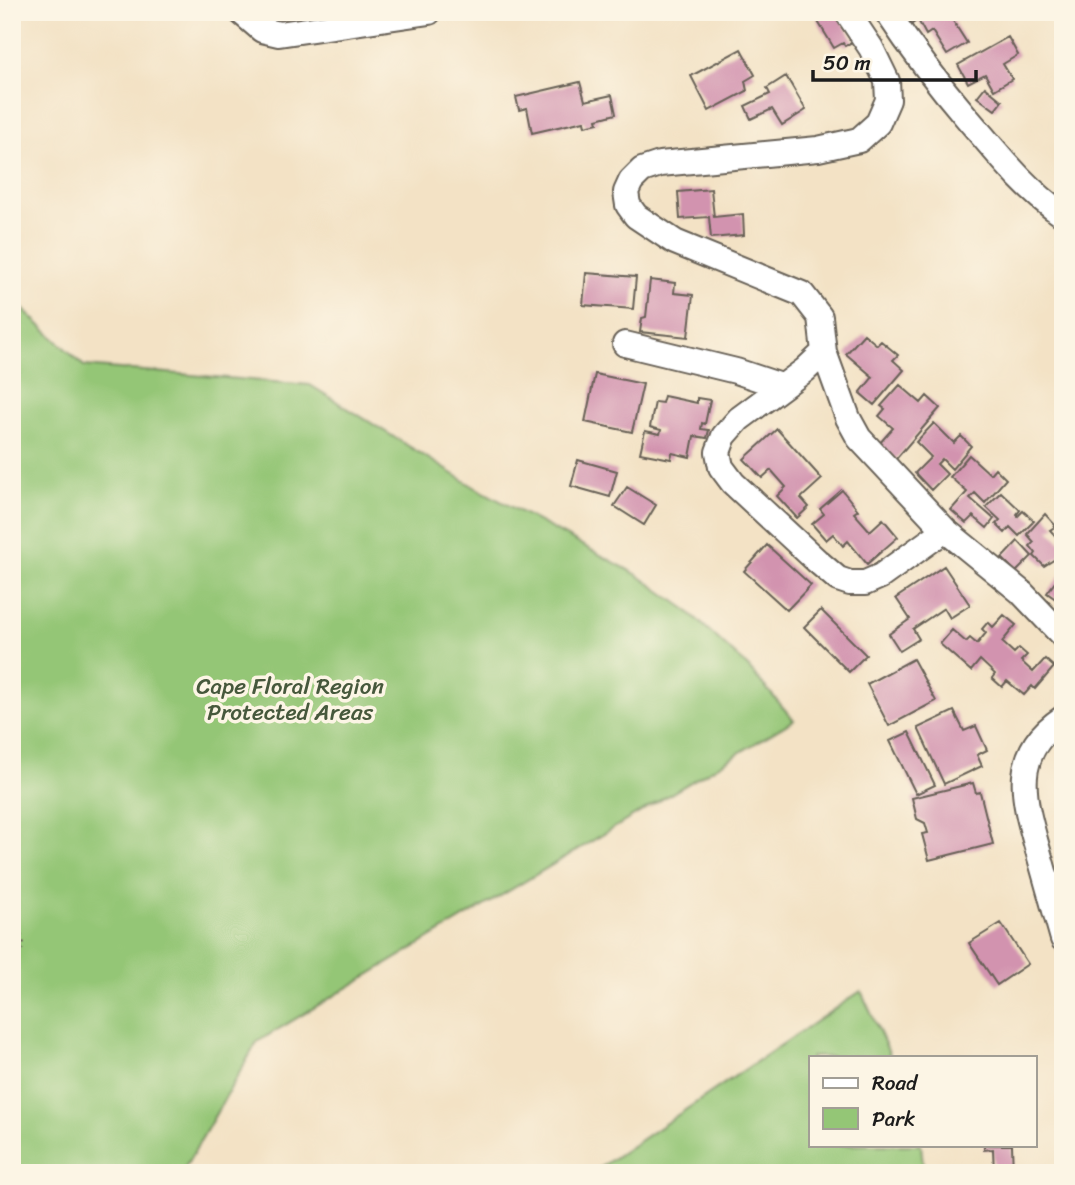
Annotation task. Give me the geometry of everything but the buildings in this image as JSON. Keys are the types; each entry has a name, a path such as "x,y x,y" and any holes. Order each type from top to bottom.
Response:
{"street":[{"path":"241,12 262,30 279,34 429,12"},
{"path":"847,12 872,48 887,81 888,100 878,123 859,140 818,149 660,164 642,170 631,181 626,192 628,205 636,216 675,242 802,294 820,317 824,352 848,418 859,438 945,530 1021,592 1063,636"},
{"path":"887,12 937,83 1010,169 1063,215"},
{"path":"625,344 736,371 781,386"},
{"path":"824,352 805,370 739,419 724,436 719,453 721,467 733,483 817,561 838,579 850,583 865,583 881,576 945,530"},
{"path":"1063,718 1048,728 1032,747 1023,781 1025,806 1063,939"}],"path":[{"path":"12,923 23,939 23,948 12,956"}],"green space":[{"name":"Cape Floral Region Protected Areas","path":"12,299 84,366 310,385 476,488 636,574 687,610 748,667 794,720 257,1042 182,1173 12,1173"},
{"path":"861,991 891,1056 809,1056 809,1146 921,1146 924,1173 592,1173"}]}
